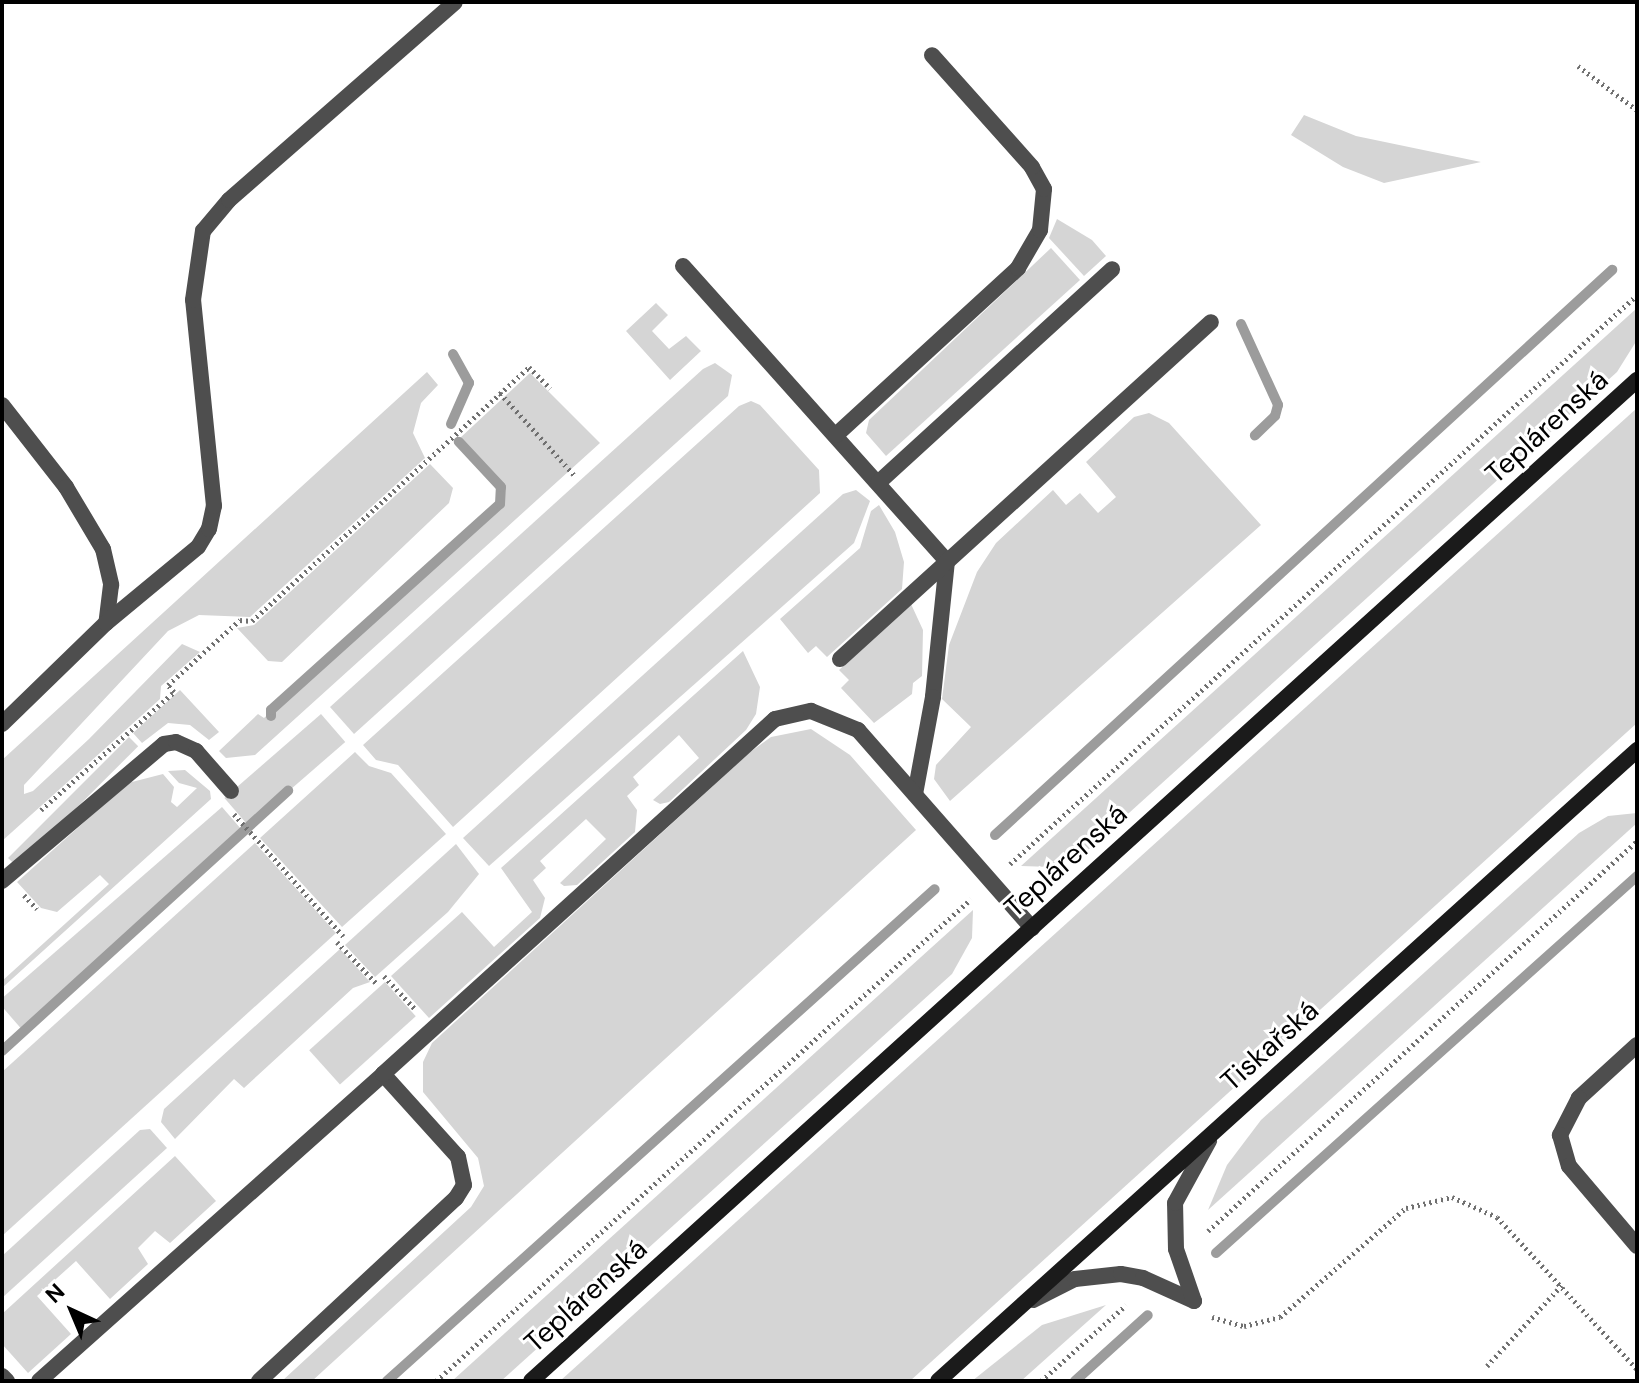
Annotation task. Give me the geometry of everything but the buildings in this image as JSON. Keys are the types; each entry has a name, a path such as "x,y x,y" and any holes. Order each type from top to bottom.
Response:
{"street":[{"name":"Teplárenská","path":"531,1381 1637,380"},
{"name":"Tiskařská","path":"938,1381 1637,750"}],"lane":[{"path":"2,724 106,623 182,562 209,529 214,506 193,300 203,231 229,200 455,2"},
{"path":"836,435 1018,268 1040,230 1044,189 1032,167 932,55"},
{"path":"683,266 947,561 933,697 915,794"},
{"path":"878,483 1112,269"},
{"path":"840,659 1211,322"},
{"path":"2,405 66,487 103,549 111,585 106,623"},
{"path":"39,1381 775,719 811,711 844,721 867,739 1032,928"},
{"path":"2,881 164,744 176,742 196,751 231,791"},
{"path":"1637,1045 1579,1098 1560,1135 1565,1158 1579,1181 1637,1246"},
{"path":"259,1381 464,1185 458,1157 383,1074"},
{"path":"1194,1301 1176,1249 1175,1203 1200,1153 1221,1126"},
{"path":"1021,1307 1075,1279 1099,1274 1143,1278 1194,1301"},
{"path":"2,1376 7,1381"}],"path":[{"path":"1578,66 1637,110"},
{"path":"1010,864 1637,295"},
{"path":"36,815 174,692 168,685 240,620 252,621 529,367 550,388"},
{"path":"500,393 574,475"},
{"path":"230,809 343,936"},
{"path":"1208,1231 1637,841"},
{"path":"436,1381 971,899"},
{"path":"337,942 376,983"},
{"path":"384,976 433,1028"},
{"path":"1194,1301 1229,1325 1262,1324 1280,1317 1406,1208 1452,1197 1497,1217 1637,1369"},
{"path":"1487,1366 1562,1285"},
{"path":"1041,1381 1126,1305"}],"shaded area":[{"path":"1304,115 1356,136 1481,162 1384,183 1343,167 1291,135"},
{"path":"1057,219 1092,240 1106,256 1084,276 1049,238"},
{"path":"1051,248 1080,280 886,456 866,433 869,420"},
{"path":"656,303 668,315 652,331 669,349 686,336 701,351 670,380 626,331"},
{"path":"1637,308 1637,340 1617,372 1088,850 1052,867 1021,866"},
{"path":"715,363 732,375 728,396 354,734 330,707 703,369"},
{"path":"427,372 438,385 421,403 413,433 425,458 250,617 199,615 168,631 24,785 24,794 33,791 89,739 182,644 200,652 161,686 160,699 2,841 2,760"},
{"path":"530,373 600,443 255,755 226,758 219,751 258,714 264,718 503,503 504,487 460,438"},
{"path":"751,401 760,405 819,470 820,493 453,827 398,765 376,760 363,745 739,406"},
{"path":"1637,408 1637,723 910,1381 560,1381"},
{"path":"1149,413 1169,423 1261,525 950,801 934,779 936,765 971,727 942,699 949,645 977,572 996,543 1053,490 1066,505 1080,493 1098,513 1116,497 1086,462 1134,417"},
{"path":"430,464 453,488 449,503 282,662 268,661 237,628 254,625"},
{"path":"856,490 870,501 854,543 489,866 463,838 843,494"},
{"path":"879,505 895,532 904,562 902,589 827,657 816,646 808,653 780,619 860,548 871,511"},
{"path":"911,604 923,630 922,676 913,683 912,694 874,723 841,688 849,680 839,670"},
{"path":"743,651 760,687 756,714 746,730 669,802 660,804 653,800 699,758 679,735 633,777 639,785 627,796 637,810 635,832 577,885 564,886 560,883 606,839 586,819 540,861 546,868 533,880 545,898 540,918 429,1018 391,976 462,912 494,947 532,912 501,868"},
{"path":"180,690 219,732 209,740 190,725 168,723 142,743 133,733"},
{"path":"321,714 345,742 249,826 224,798"},
{"path":"811,729 850,755 916,830 312,1381 282,1381 471,1207 484,1186 478,1158 423,1092 423,1062 432,1043 749,753 771,737"},
{"path":"129,737 138,746 17,867 8,858"},
{"path":"355,752 369,766 391,773 446,834 342,927 260,838"},
{"path":"185,770 210,791 211,799 2,988 2,981 109,884 100,875 57,912 41,908 17,882 128,783 163,774 174,787 171,802 177,807 197,788 179,783 168,771"},
{"path":"222,807 245,833 21,1028 2,1007 2,998"},
{"path":"1637,813 1637,823 1208,1210 1227,1165 1261,1120 1579,833 1608,816"},
{"path":"255,843 336,933 2,1236 2,1072"},
{"path":"456,844 479,874 448,912 375,977 345,945"},
{"path":"973,910 972,938 952,974 501,1381 452,1381"},
{"path":"340,949 370,982 353,988 244,1088 234,1079 175,1139 161,1122 164,1109"},
{"path":"385,982 416,1016 340,1084 309,1050"},
{"path":"150,1129 167,1148 2,1298 2,1256 140,1130"},
{"path":"175,1156 216,1201 170,1243 155,1231 138,1248 148,1264 110,1299 76,1261 37,1296 71,1334 28,1373 2,1344 2,1314"},
{"path":"1106,1305 1021,1381 972,1381 1042,1325"}],"waterway":[{"path":"995,835 1612,270"},
{"path":"1241,324 1278,405 1275,416 1255,435"},
{"path":"451,424 469,383 453,354"},
{"path":"271,716 271,710 500,504 501,487 459,442"},
{"path":"2,1051 288,791"},
{"path":"1216,1253 1637,876"},
{"path":"387,1381 935,889"},
{"path":"1075,1381 1148,1315"}]}
